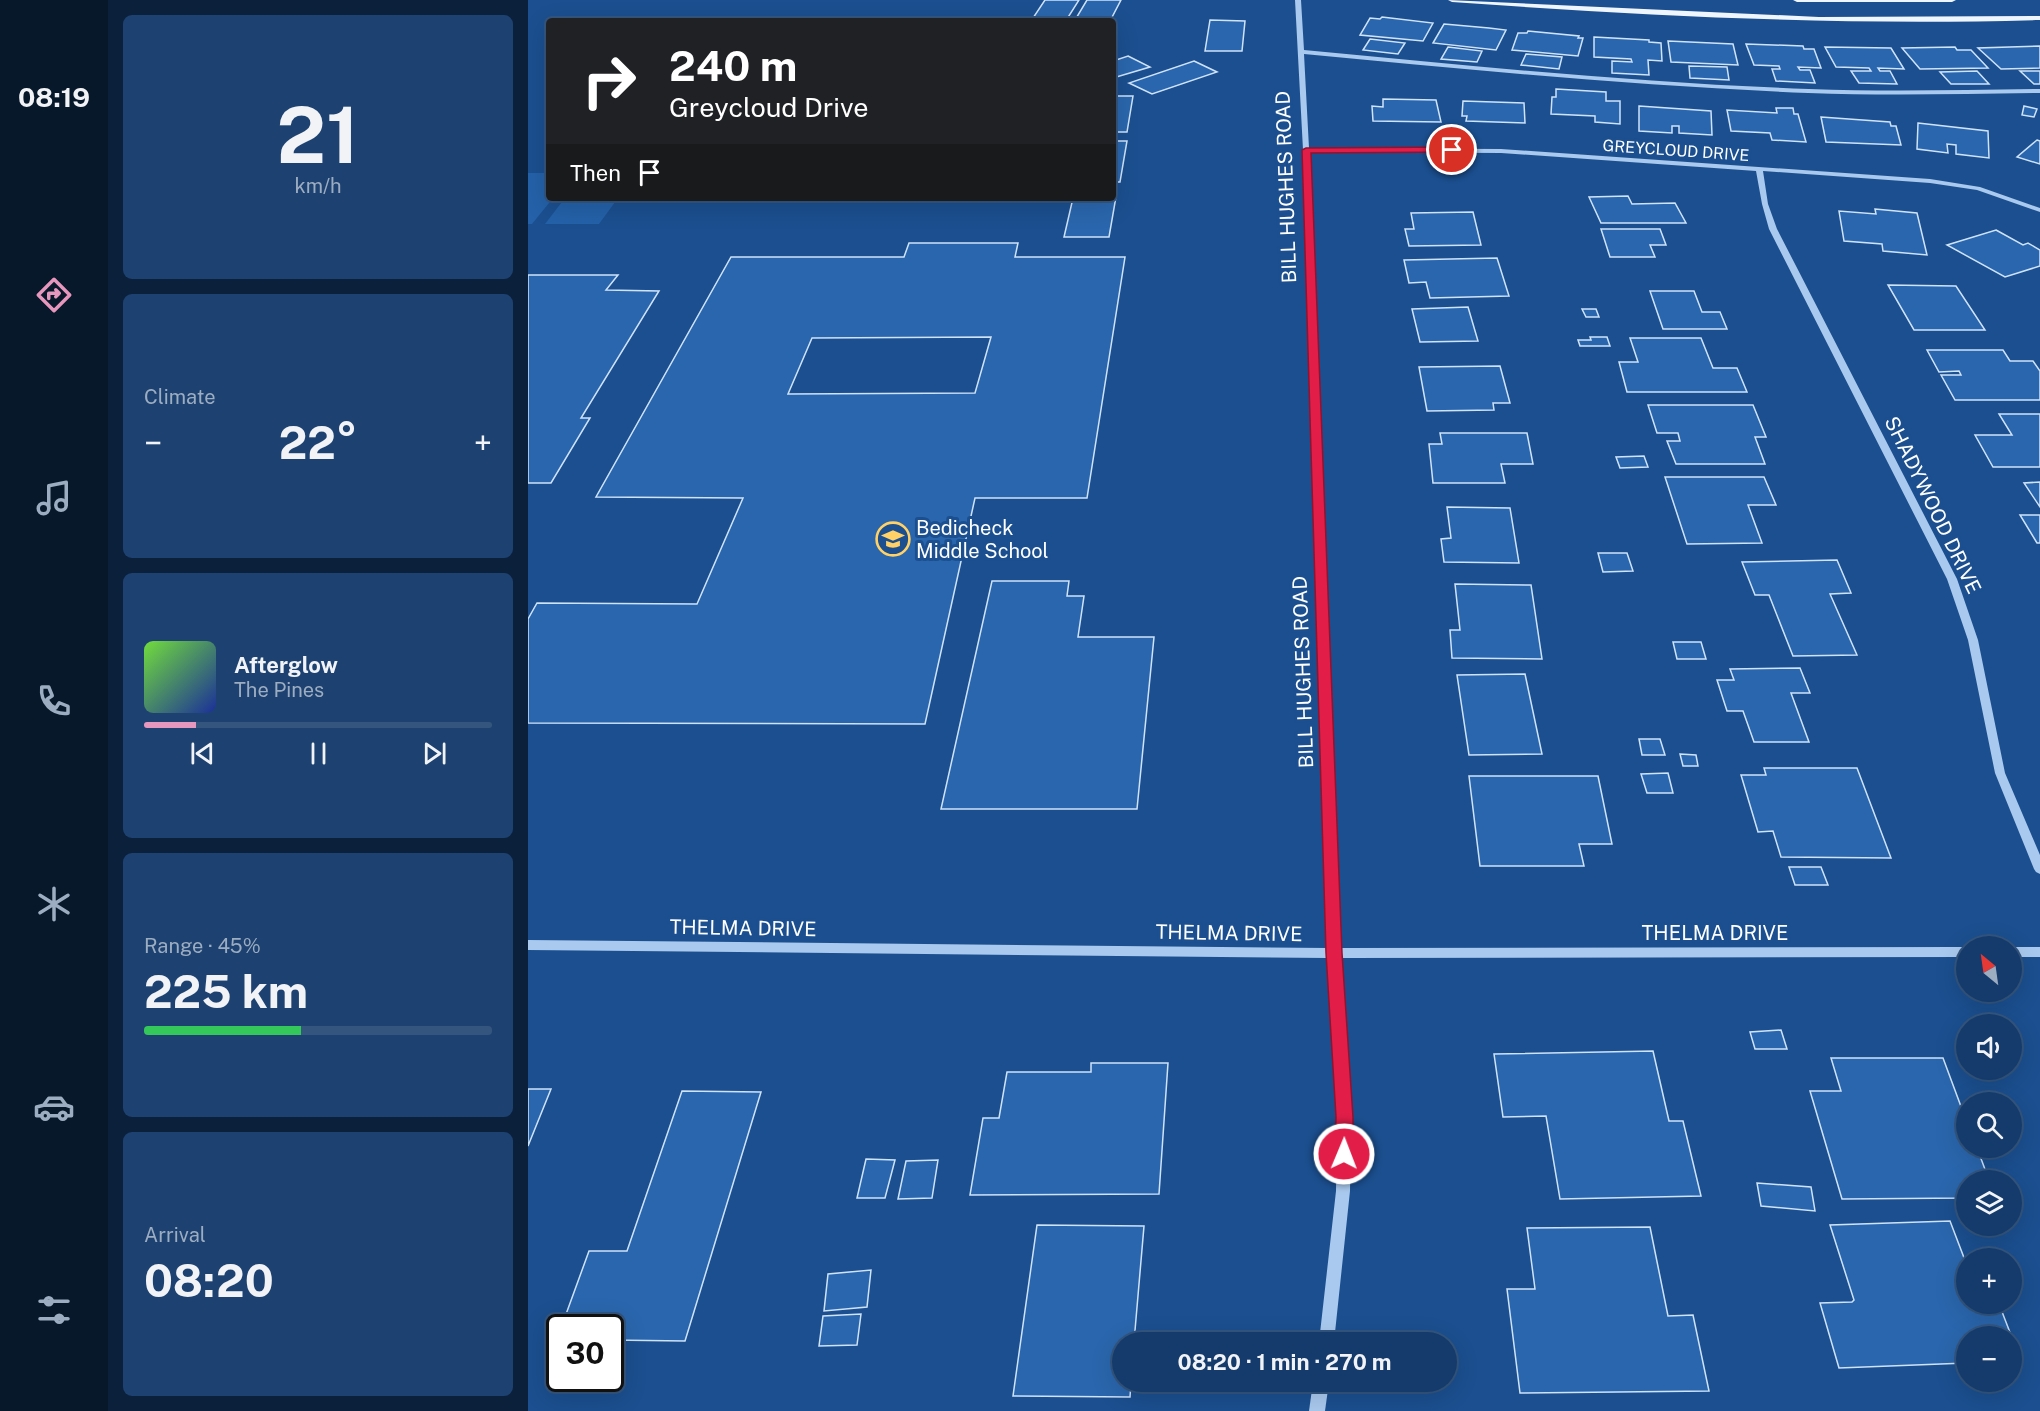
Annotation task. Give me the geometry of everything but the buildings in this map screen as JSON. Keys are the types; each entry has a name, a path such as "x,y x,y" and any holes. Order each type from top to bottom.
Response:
{"main road":[{"path":"1452,0 1642,14 1796,20 1940,21 2040,18"},
{"path":"1797,0 1952,0"}],"street":[{"name":"BILL HUGHES ROAD","path":"1298,0 1306,150 1334,953 1344,1117 1343,1191 1328,1332"},
{"path":"1302,52 1556,76 1732,88 1868,92 2040,91"},
{"name":"GREYCLOUD DRIVE","path":"1306,150 1473,150 1957,184 1998,194 2040,210"},
{"name":"SHADYWOOD DRIVE","path":"1759,169 1765,204 1773,230 1952,579 1973,640 2000,773 2040,869"},
{"name":"THELMA DRIVE","path":"528,945 1334,953 1956,952"},
{"path":"2022,952 2040,952"},
{"path":"1317,1411 1320,1392"}],"shaded area":[{"path":"528,173 546,173 546,201 551,201 532,224 528,224"},
{"path":"563,201 616,201 599,224 545,224"}],"place":[{"name":"Bedicheck Middle School","path":"893,539"}],"route":[{"path":"1344,1154 1344,1117 1334,953 1306,150 1452,150"}]}
